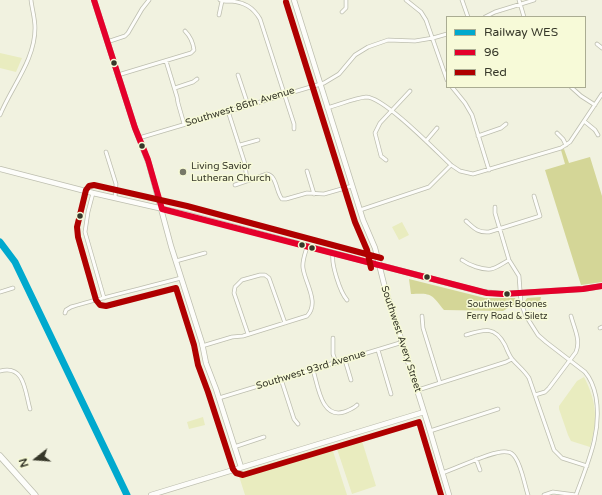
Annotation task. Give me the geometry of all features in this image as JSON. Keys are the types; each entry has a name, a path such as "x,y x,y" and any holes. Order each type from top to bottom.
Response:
{"highway":[{"path":"0,456 35,495"}],"main road":[{"path":"94,0 146,156 207,367 219,398 241,467"},
{"name":"Southwest Avery Street","path":"294,0 352,186 375,248 384,284 418,390 449,495"},
{"path":"0,169 162,209 482,292 498,294 584,289 602,286"},
{"path":"151,495 424,412"}],"street":[{"path":"0,114 26,64 33,46 35,27 34,13 30,0"},
{"path":"107,42 125,36 128,33 149,0"},
{"path":"342,12 346,8 346,0"},
{"path":"406,0 422,12 446,72"},
{"path":"462,0 468,16"},
{"path":"519,0 524,16"},
{"path":"487,16 495,12 534,0"},
{"path":"219,15 221,1 242,3 251,7 256,12 263,26 285,94 294,124 294,129"},
{"path":"118,75 191,53 194,50 190,36 186,31"},
{"name":"Southwest 86th Avenue","path":"139,138 320,84 339,74 355,55 368,47 388,40 415,41 446,34"},
{"path":"597,44 602,48"},
{"path":"166,61 175,88 184,124"},
{"path":"238,75 248,105"},
{"path":"175,88 197,79"},
{"path":"453,88 469,109 488,170"},
{"path":"572,88 594,105"},
{"path":"386,160 381,156 375,133 380,123 410,91"},
{"path":"327,108 368,97 380,102 426,141 450,165 460,172 472,174 561,148 566,145 570,142 602,94"},
{"path":"228,111 240,145 245,164 247,181"},
{"path":"584,121 595,130 598,135"},
{"path":"478,136 501,128 506,124"},
{"path":"426,141 437,128"},
{"path":"557,133 566,145"},
{"path":"240,145 258,140"},
{"path":"106,152 116,184 115,198"},
{"path":"360,210 429,187 450,165"},
{"path":"307,171 314,194"},
{"path":"235,185 267,174 273,178 279,196 282,199 303,194 328,193 352,186"},
{"path":"93,193 85,232 104,298"},
{"path":"466,221 479,232 483,233 540,216 534,196"},
{"path":"495,207 499,229 509,260 519,276 523,307 532,326 546,342 581,368 590,378 598,404 599,424 597,436 576,495 553,492 544,495"},
{"path":"202,346 307,316 312,309 312,299 302,266 307,247"},
{"path":"176,261 205,253"},
{"path":"333,254 332,259 343,296 347,300"},
{"path":"462,260 485,269 497,267 509,260"},
{"path":"248,334 234,293 235,287 242,280 260,275 265,275 269,278 285,323"},
{"path":"65,313 66,310 71,307 181,278"},
{"path":"0,292 13,288"},
{"path":"422,316 423,328 440,383"},
{"path":"535,395 544,392 549,388 570,361 578,347 578,340 571,316"},
{"path":"466,335 485,330 492,330 501,337 512,359 526,373 554,450 562,458 586,466"},
{"path":"333,338 333,354 336,363"},
{"name":"Southwest 93rd Avenue","path":"219,398 403,342"},
{"path":"378,350 391,394"},
{"path":"418,390 512,359"},
{"path":"345,360 352,380"},
{"path":"0,371 11,369 19,374 22,379 30,409"},
{"path":"313,370 327,409 333,413 341,413 351,410 357,405"},
{"path":"281,379 294,419 298,424"},
{"path":"430,431 498,409"},
{"path":"234,447 264,437"},
{"path":"442,473 459,468 476,459 501,452 508,452 514,455 518,463 528,495"},
{"path":"476,459 480,470"}],"green space":[{"path":"0,53 22,58 16,72 0,68"},
{"path":"564,149 569,163 590,157 602,196 602,282 581,285 545,170 565,164 561,150"},
{"path":"402,222 409,235 399,240 392,227"},
{"path":"409,279 485,298 515,298 518,302 503,311 444,310 427,294 411,294"},
{"path":"541,297 540,302 527,308 525,301 527,298"},
{"path":"584,377 592,395 595,412 593,438 590,447 571,441 559,409 559,406 577,381"},
{"path":"203,417 205,425 189,429 187,422"},
{"path":"362,441 376,486 352,494 337,449"},
{"path":"331,445 347,495 245,495 238,473"}],"railway":[{"path":"23,283 37,312 48,330"}],"rail line":[{"name":"WES","path":"0,242 15,262 127,495"}],"transit line":[{"name":"96","path":"94,0 135,128 148,160 162,209"},
{"name":"Red","path":"286,2 355,222 367,250 371,268"},
{"name":"Red","path":"381,258 187,206 94,185 89,186 86,190 77,227 78,237 96,300 100,305 106,306 176,288 194,345 198,365 233,469 236,473 243,475 419,422 441,495"},
{"name":"96","path":"162,209 487,293 503,294 583,289 602,286"}],"place":[{"name":"Living Savior Lutheran Church","path":"183,172"},
{"name":"Southwest Boones Ferry Road & Siletz","path":"507,294"}]}
